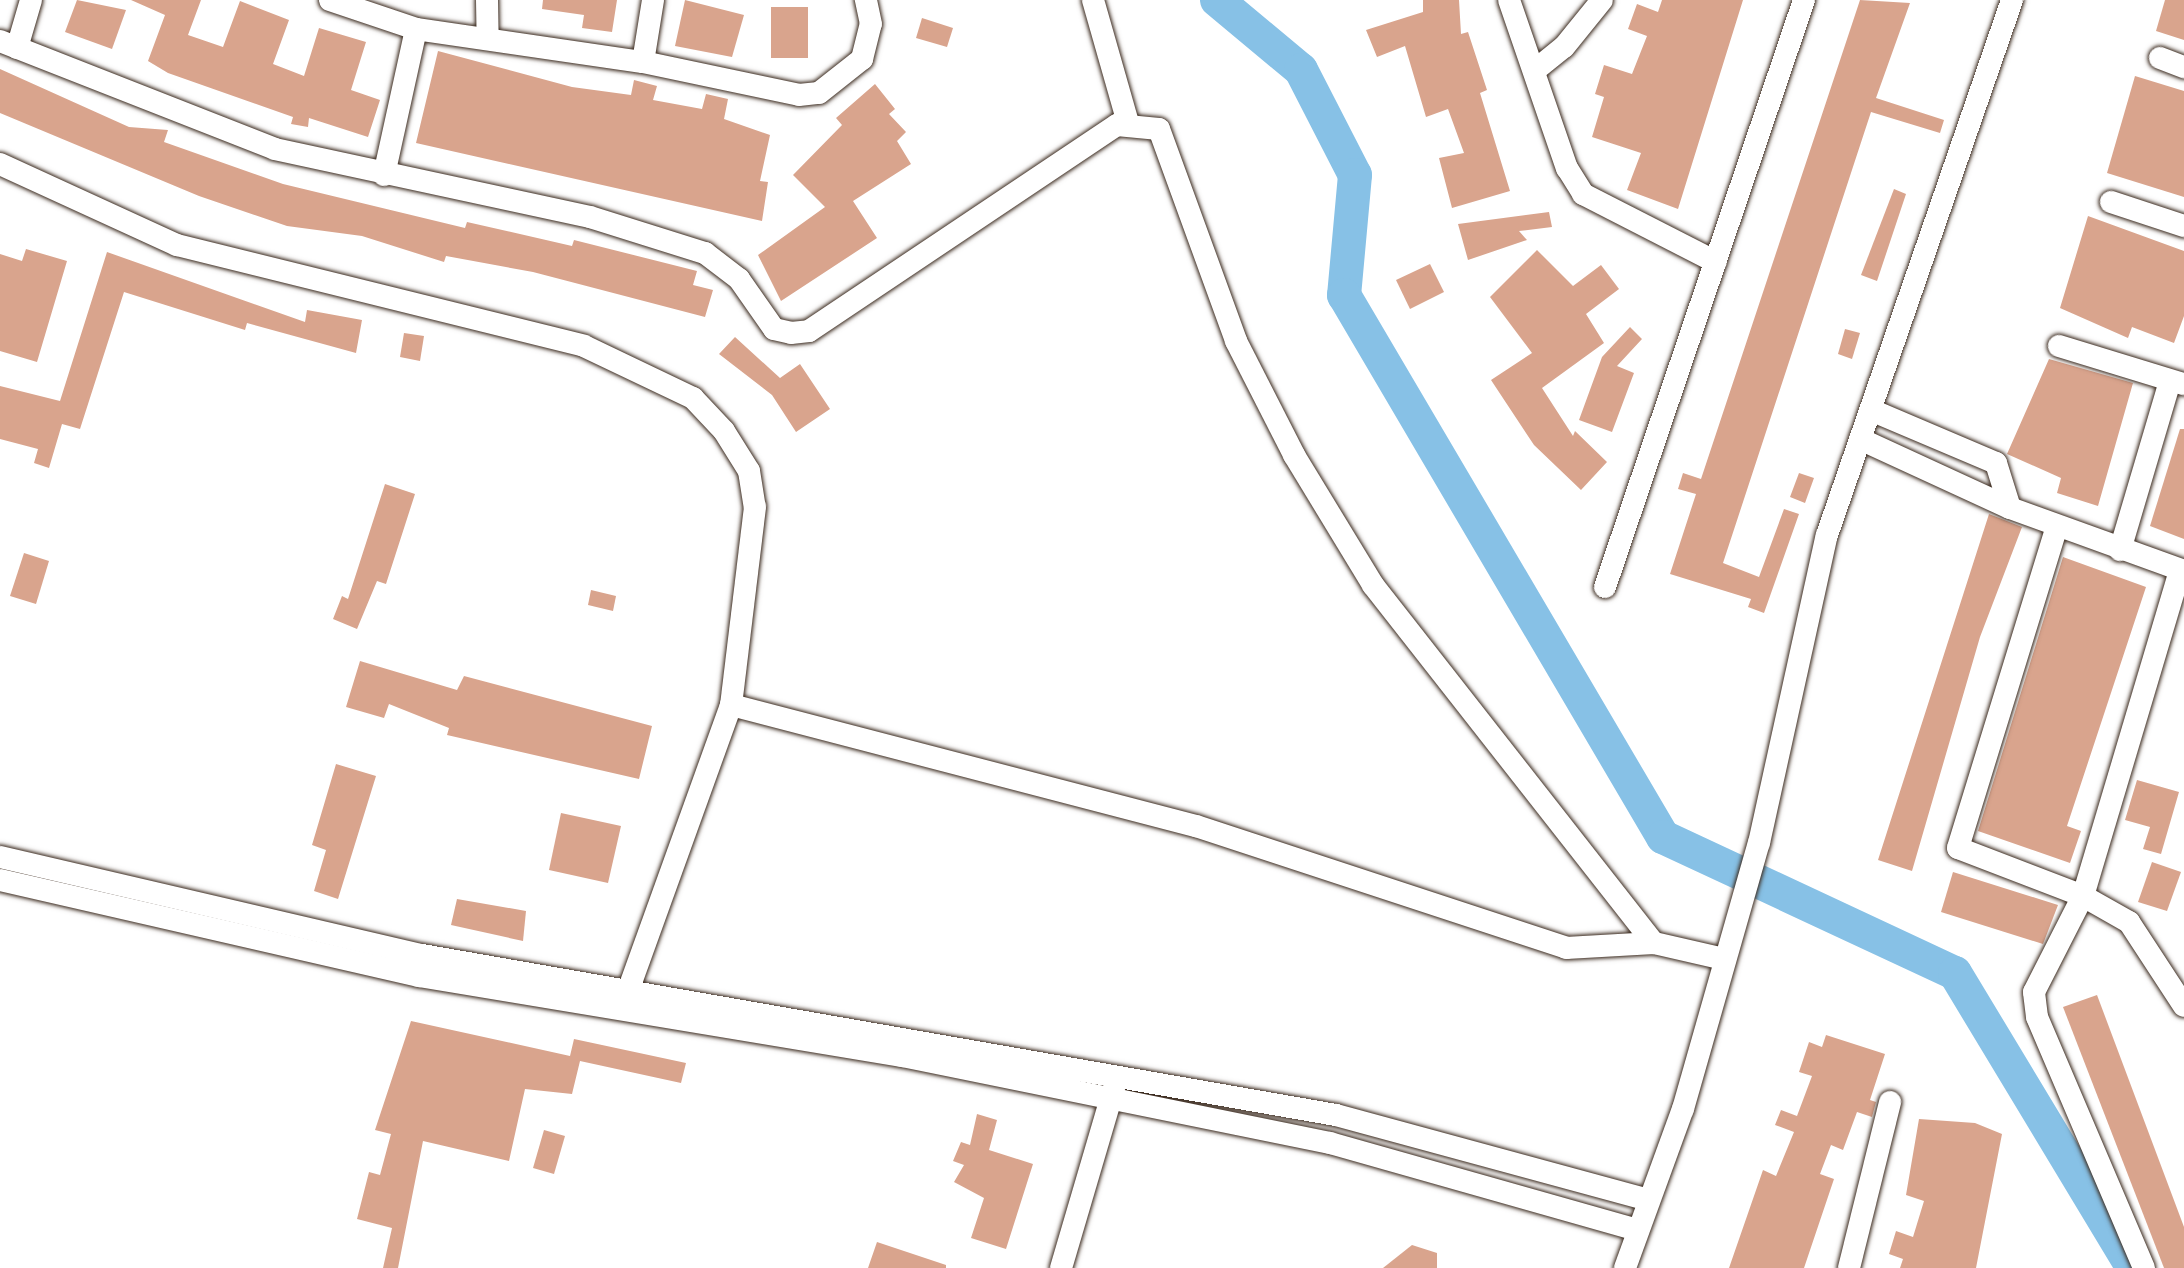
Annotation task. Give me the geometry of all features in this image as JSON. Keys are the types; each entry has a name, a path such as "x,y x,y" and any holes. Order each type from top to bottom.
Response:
{"street":[{"path":"31,0 8,45 247,141 384,175 590,217 705,253 739,279 774,329 791,333 809,331 1128,123 1159,129 1236,341 1294,455 1373,585 1654,943"},
{"path":"330,0 416,29 643,62 778,93 819,93 862,59 871,24 866,0"},
{"path":"487,0 488,39"},
{"path":"643,62 653,0"},
{"path":"1093,0 1128,123"},
{"path":"1509,0 1583,194 1716,262"},
{"path":"1534,71 1564,47 1602,0"},
{"path":"1605,587 1804,0"},
{"path":"1625,1268 1683,1109 1753,865 1827,535 2012,0"},
{"path":"384,175 416,29"},
{"path":"2160,58 2184,67"},
{"path":"0,164 177,245 584,346 693,398 749,471 755,507 731,705 620,1012"},
{"path":"2111,202 2184,226"},
{"path":"2059,346 2177,383 2120,550"},
{"path":"1871,410 1996,463 2010,508"},
{"path":"1860,439 2010,508 2182,571 2083,896 2034,1004 2144,1268"},
{"path":"2057,526 1957,842 1969,857 2083,896 2129,922 2183,995"},
{"path":"731,705 1196,826 1566,948 1654,943 1724,959"},
{"path":"0,857 422,955 1118,1073 1336,1115 1648,1200"},
{"path":"0,880 419,976 1111,1097 1330,1143 1637,1230"},
{"path":"1061,1268 1118,1073"},
{"path":"1849,1268 1890,1102"}],"building":[{"path":"77,0 126,10 112,49 65,32"},
{"path":"131,0 201,0 188,35 223,47 240,1 289,20 273,64 304,76 319,28 366,42 351,90 380,100 368,137 309,118 308,127 291,124 293,117 168,73 148,61 165,15"},
{"path":"543,0 617,0 612,32 582,28 584,15 542,9"},
{"path":"685,0 744,15 732,57 675,46"},
{"path":"1423,0 1459,0 1461,34 1468,32 1487,90 1480,93 1510,191 1452,208 1439,158 1464,153 1448,109 1426,117 1405,46 1377,57 1366,30 1423,12"},
{"path":"1662,0 1743,0 1678,209 1627,190 1641,153 1592,137 1604,97 1595,94 1604,65 1632,74 1647,36 1628,29 1637,4 1658,12"},
{"path":"1860,0 1910,3 1876,98 1944,120 1940,133 1871,112 1723,563 1759,577 1784,509 1799,514 1764,613 1748,607 1751,599 1670,574 1696,494 1678,489 1683,473 1701,479"},
{"path":"2165,0 2184,0 2184,40 2156,31"},
{"path":"771,7 808,7 808,58 771,58"},
{"path":"922,18 953,28 947,47 916,38"},
{"path":"438,51 572,87 631,95 634,80 657,86 653,100 702,109 706,94 728,99 724,119 770,135 760,181 768,182 762,221 416,143"},
{"path":"0,69 129,127 168,130 164,142 283,184 465,228 467,222 572,246 574,240 697,271 693,285 713,290 705,317 533,272 446,256 444,262 362,236 287,226 199,196 0,113"},
{"path":"2135,76 2184,91 2184,197 2107,173"},
{"path":"875,84 895,109 889,114 906,132 897,141 911,164 853,201 877,238 781,301 758,255 825,207 793,175 842,125 836,118"},
{"path":"1894,189 1906,194 1877,281 1861,275"},
{"path":"1549,212 1552,227 1519,231 1527,240 1468,260 1458,224"},
{"path":"2088,216 2184,251 2184,316 2174,343 2132,327 2128,338 2060,308"},
{"path":"26,249 67,261 37,362 0,351 0,254 22,261"},
{"path":"1537,250 1573,286 1601,265 1619,289 1586,314 1604,343 1542,388 1573,436 1575,431 1607,462 1581,490 1534,445 1491,380 1532,353 1490,297"},
{"path":"107,252 305,322 307,310 362,320 356,353 247,323 245,330 124,292 80,429 62,424 49,468 34,463 38,449 0,439 0,386 60,401"},
{"path":"1430,264 1444,292 1410,309 1396,280"},
{"path":"1630,327 1642,339 1617,366 1634,373 1612,432 1579,420 1602,357"},
{"path":"1845,329 1860,333 1852,359 1838,354"},
{"path":"404,333 424,336 420,361 400,357"},
{"path":"735,337 780,378 800,364 830,409 796,432 772,395 719,354"},
{"path":"2049,359 2133,383 2098,506 2057,493 2061,478 2007,454"},
{"path":"2180,429 2184,429 2184,539 2150,526"},
{"path":"1799,473 1814,478 1805,503 1790,497"},
{"path":"385,484 415,494 386,584 377,581 357,629 333,619 342,596 348,599"},
{"path":"1989,514 2022,527 1980,637 1912,871 1878,860"},
{"path":"24,553 49,561 36,604 10,596"},
{"path":"2063,557 2146,587 2067,826 2081,831 2070,863 1978,831"},
{"path":"591,590 616,596 613,611 588,605"},
{"path":"360,661 457,690 464,676 652,726 639,779 447,735 449,728 389,704 384,718 346,707"},
{"path":"336,764 376,776 338,899 314,891 326,850 312,845"},
{"path":"2137,780 2179,792 2161,854 2143,849 2150,827 2125,820"},
{"path":"561,813 621,826 608,883 549,870"},
{"path":"2152,862 2181,872 2167,911 2138,902"},
{"path":"1953,872 2058,905 2043,944 1941,912"},
{"path":"457,899 526,911 523,941 451,925"},
{"path":"2097,995 2184,1227 2184,1268 2164,1268 2063,1007"},
{"path":"411,1021 570,1056 574,1039 686,1063 681,1083 580,1061 572,1094 525,1089 509,1161 423,1141 398,1268 383,1268 392,1228 357,1219 369,1172 380,1175 391,1134 375,1130"},
{"path":"1826,1035 1885,1054 1870,1100 1876,1102 1872,1117 1857,1112 1843,1150 1831,1145 1820,1174 1834,1179 1804,1268 1729,1268 1763,1170 1776,1176 1794,1132 1775,1125 1781,1110 1797,1116 1812,1076 1799,1072 1809,1042 1822,1047"},
{"path":"977,1114 997,1120 989,1150 1033,1164 1006,1249 971,1238 984,1198 954,1182 964,1165 953,1161 961,1142 970,1145"},
{"path":"1919,1119 1975,1123 2002,1134 1976,1268 1900,1268 1903,1259 1889,1254 1896,1231 1913,1237 1924,1201 1906,1195"},
{"path":"544,1130 565,1136 554,1174 533,1168"},
{"path":"877,1242 946,1265 946,1268 868,1268"},
{"path":"1412,1245 1437,1253 1437,1268 1383,1268"}],"waterway":[{"path":"1217,0 1301,70 1355,175 1344,295 1663,837 1955,973 2133,1268"}]}
